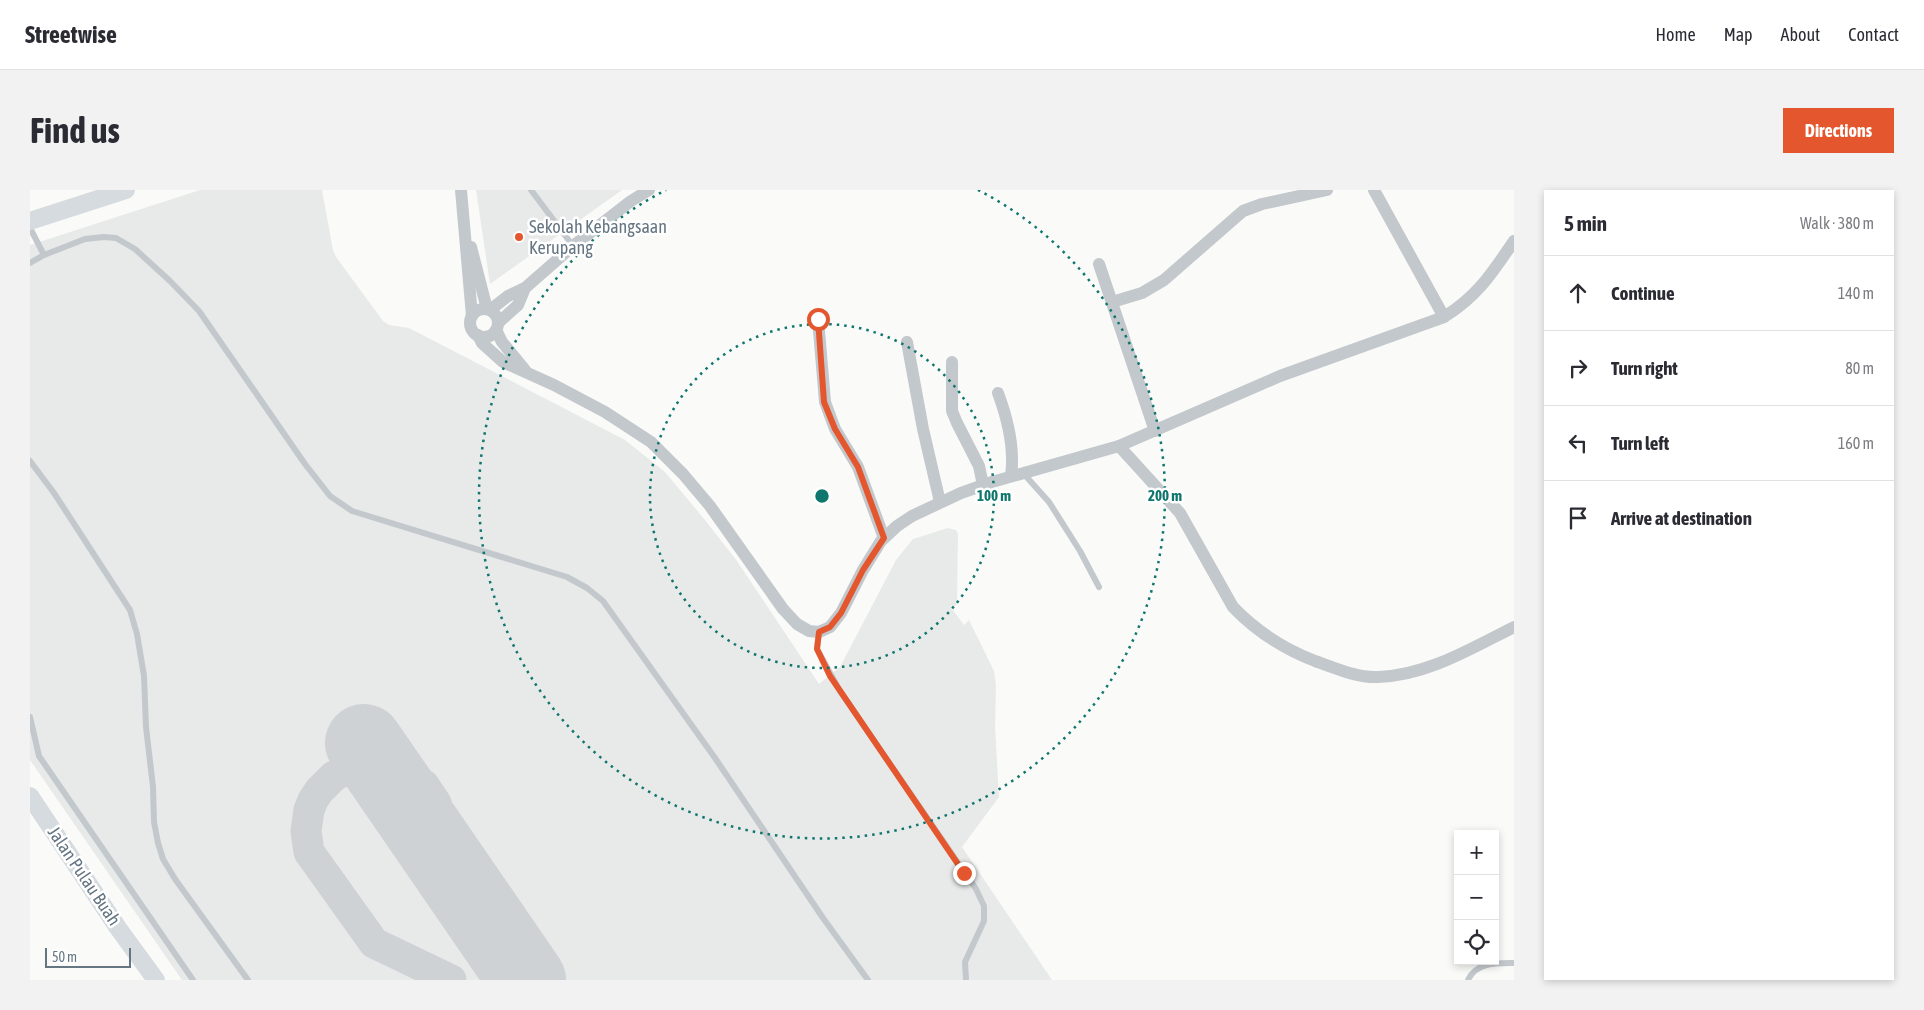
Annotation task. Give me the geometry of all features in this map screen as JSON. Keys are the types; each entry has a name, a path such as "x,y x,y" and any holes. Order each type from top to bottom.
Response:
{"main road":[{"path":"30,220 126,190"},
{"name":"Jalan Pulau Buah","path":"32,804 156,980"}],"street":[{"path":"461,190 472,316 471,325 482,343 503,362 554,385 605,412 651,442 683,474 710,506 783,609 797,624 808,631 819,632 830,627 841,613 863,570 884,538 912,516 940,502 983,485 1119,446 1155,432 1280,376 1444,317 1474,295 1487,280 1514,241"},
{"path":"489,310 508,296 525,288 573,246 631,201 649,190"},
{"path":"1112,302 1142,293 1164,280 1243,211 1262,204 1326,190"},
{"path":"1374,190 1444,317"},
{"path":"465,234 473,252 489,310"},
{"path":"1099,264 1155,432"},
{"path":"478,335 487,336 497,327 518,305 525,288"},
{"path":"472,316 479,310 489,310 496,315 497,327 509,352 529,375"},
{"path":"818,319 824,402 835,429 858,467 884,538"},
{"path":"907,342 923,429 940,502"},
{"path":"952,362 952,411 979,466 983,485"},
{"path":"998,393 1012,441 1017,475"},
{"path":"1119,446 1180,513 1233,607 1269,638 1303,656 1346,672 1377,678 1432,666 1514,628"}],"lane":[{"path":"531,190 573,246"},
{"path":"30,228 44,255"},
{"path":"30,263 44,255 85,239 116,238 135,249 199,311 305,464 330,496 352,511 567,577 587,588 603,601 715,758 823,918 868,980"},
{"path":"30,460 54,493 130,610 137,634 144,676 146,727 154,787 154,822 163,859 175,879 248,980"},
{"path":"1017,475 1049,502 1080,551 1099,587"},
{"path":"819,632 817,649 840,691 976,889 984,906 984,922 965,962 966,980"},
{"path":"30,717 33,724 35,746 39,756 193,980"},
{"path":"1468,980 1477,968 1497,963 1514,963"}],"shaded area":[{"path":"200,190 322,190 333,250 336,257 383,321 389,325 409,328 625,440 665,472 737,561 819,684 840,667 896,560 913,539 948,528 956,530 958,534 957,604 952,609 964,625 969,620 994,671 999,797 962,847 1052,980 182,980 30,760 30,245"},
{"name":"Sekolah Kebangsaan Kerupang","path":"476,190 622,190 490,284"}],"taxiway":[{"path":"451,980 374,943 309,852 306,831 309,810 313,800 334,776 354,766 375,763 386,764 406,772 424,785 436,803 442,826 443,853 446,863 456,876"}],"runway":[{"path":"364,743 527,980"}],"place":[{"name":"Sekolah Kebangsaan Kerupang","path":"519,237"}],"route":[{"path":"818,319 824,402 835,429 858,467 884,538 863,570 841,613 830,627 819,632 817,649 830,676 858,720 885,755 964,873"}]}
